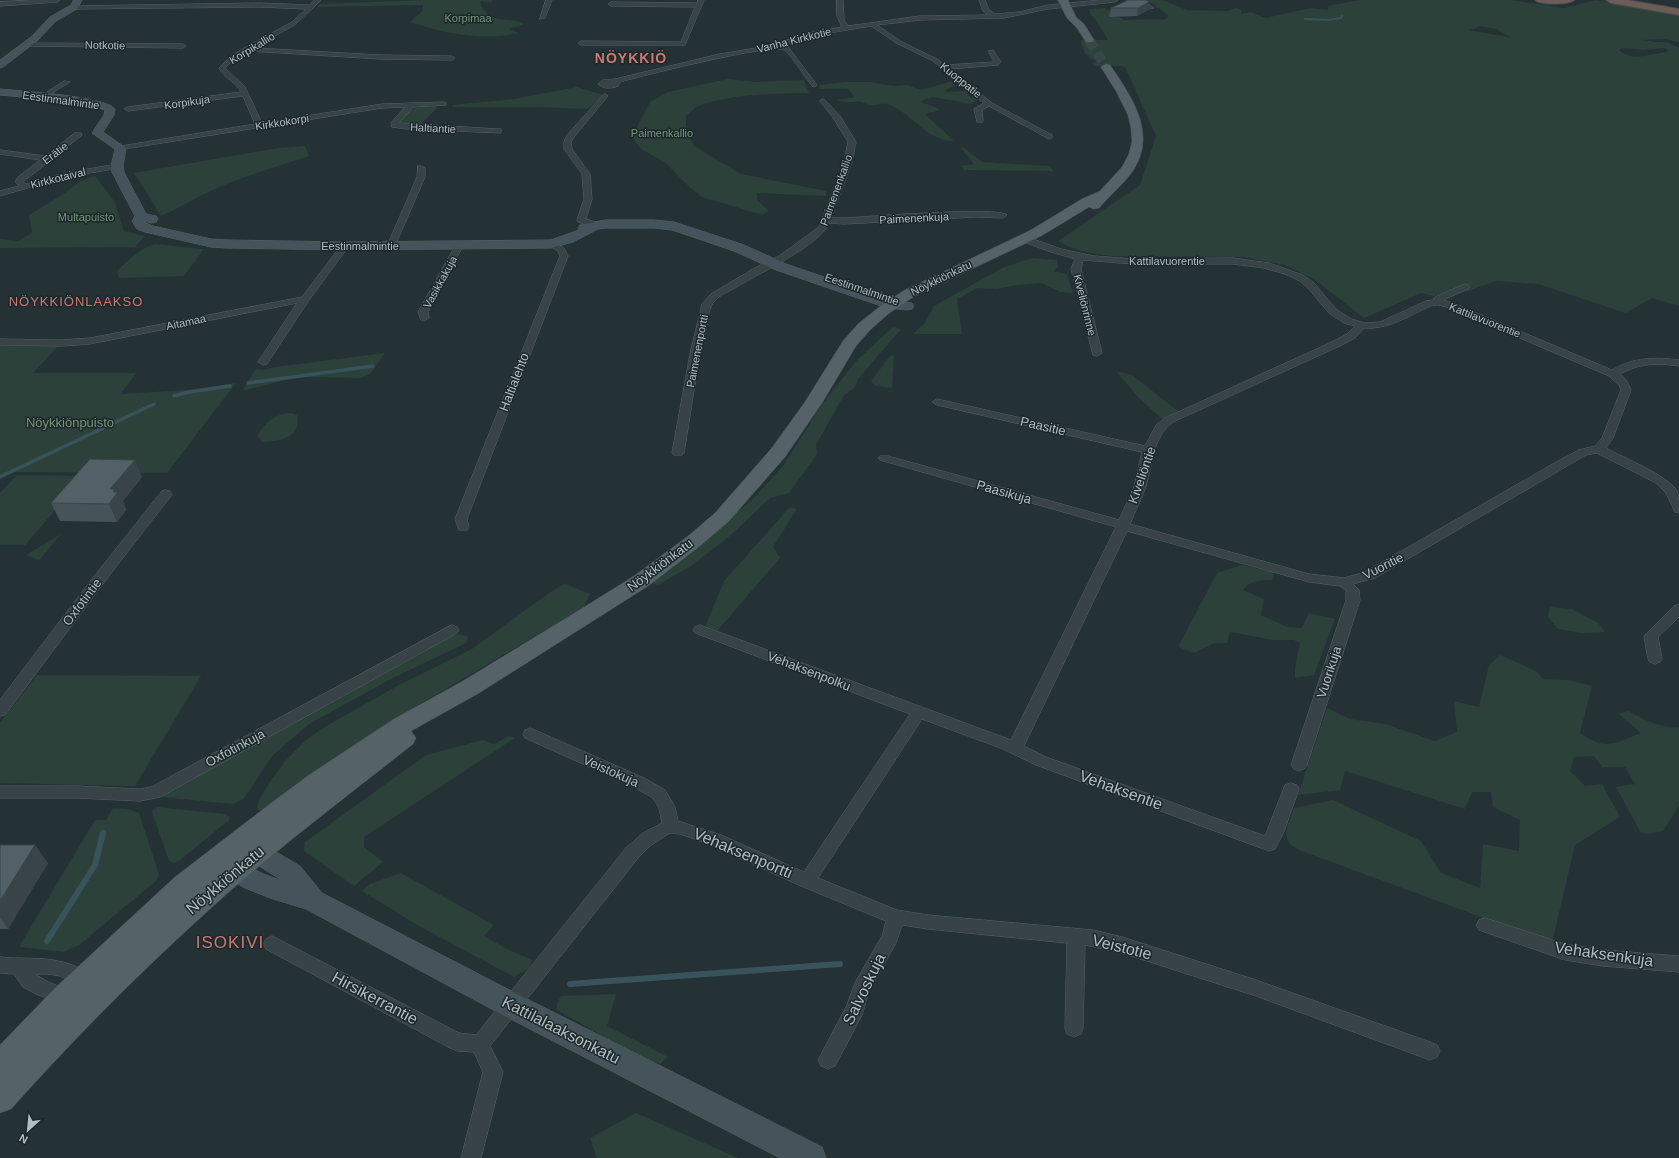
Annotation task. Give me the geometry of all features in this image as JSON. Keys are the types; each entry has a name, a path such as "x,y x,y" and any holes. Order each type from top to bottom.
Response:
{"highway":[{"path":"1540,0 1568,0"},
{"path":"1611,0 1679,12"},
{"path":"1630,0 1679,8"}],"main road":[{"path":"1068,3 1072,18 1081,26 1089,40"},
{"name":"Nöykkiönkatu","path":"230,862 318,782 402,725 471,687 634,585 694,541 722,517 750,487 778,453 813,403 861,348 896,315 899,304 947,274 1071,222 1092,208 1130,164 1136,150 1138,132 1132,111 1106,67"},
{"name":"Nöykkiönkatu","path":"0,1066 81,992 185,885 230,862 257,853 320,802 471,687"},
{"name":"Nöykkiönkatu","path":"0,1098 59,1034 81,992"}],"street":[{"path":"0,4 57,0"},
{"name":"Korpikallio","path":"259,125 238,82 224,72 222,68 230,59 246,49 294,23 318,0"},
{"path":"542,18 549,0"},
{"path":"840,0 841,21 843,26 847,28"},
{"path":"982,0 986,11 992,15"},
{"name":"Vanha Kirkkotie","path":"615,81 720,56 776,46 804,36 847,28 920,18 1019,14 1068,3 1116,0"},
{"path":"1131,0 1143,3 1151,8"},
{"path":"0,11 27,2"},
{"path":"581,43 683,44 700,2 611,4"},
{"path":"0,64 26,45 53,19 76,4 310,7"},
{"name":"Kuoppatie","path":"872,24 900,43 946,67 990,104 1049,137"},
{"name":"Notkotie","path":"26,45 184,46"},
{"path":"776,46 786,49 814,85"},
{"path":"246,49 380,57 452,58"},
{"path":"946,67 996,64 998,62 992,52"},
{"path":"44,96 67,82"},
{"name":"Eestinmalmintie","path":"0,92 44,96 102,105 110,108 108,115 97,132 121,148"},
{"name":"Korpikuja","path":"128,109 245,94"},
{"path":"596,225 580,220 588,199 586,174 568,149 567,144 568,138 605,96"},
{"name":"Paimenenkallio","path":"773,262 818,234 823,228 848,162 852,142 837,118 823,101"},
{"name":"Kirkkokorpi","path":"121,148 382,106 444,104"},
{"path":"980,120 978,109 984,105 990,104"},
{"name":"Haltiantie","path":"411,105 395,123 395,125 498,132"},
{"name":"Erätie","path":"24,186 19,182 21,179 78,135"},
{"path":"117,166 121,148"},
{"path":"0,152 47,158"},
{"name":"Eestinmalmintie","path":"117,166 125,186 141,216 138,221 141,226 149,230 170,233 187,238 227,244 345,246 551,244 564,241 588,231 596,225 654,224 674,226 739,248 773,262 781,268 899,304"},
{"name":"Kirkkotaival","path":"0,194 64,175 117,166"},
{"path":"391,246 421,176 421,168"},
{"name":"Paimenenkuja","path":"825,220 844,221 976,214 1003,215"},
{"name":"Kattilavuorentie","path":"1027,240 1080,257 1114,261 1233,261 1265,265 1295,275 1306,281 1332,311 1361,326 1374,326 1382,324 1421,306 1438,302 1450,305 1613,374 1622,381 1626,390 1607,438 1600,449"},
{"name":"Haltialehto","path":"463,527 460,519 564,256 563,251 560,248 551,244"},
{"path":"263,362 305,299 345,246"},
{"name":"Vasikkakuja","path":"424,318 423,312 460,246"},
{"name":"Kiveliönrinne","path":"1080,257 1076,269 1097,353"},
{"name":"Paimenenportti","path":"678,453 695,354 707,304 714,296 773,262"},
{"path":"1438,302 1438,299 1465,287"},
{"name":"Aitamaa","path":"0,342 62,343 90,341 305,299"},
{"name":"Kiveliöntie","path":"1015,748 1123,526 1140,487 1148,450 1160,427 1169,420 1336,344 1351,336 1361,326"},
{"path":"1613,374 1626,365 1644,360 1679,363"},
{"name":"Paasitie","path":"937,402 1148,450"},
{"path":"1600,449 1660,481 1671,491 1679,509"},
{"name":"Vuoritie","path":"1123,526 1309,578 1344,582 1370,575 1562,463 1583,452 1600,449"},
{"name":"Paasikuja","path":"884,458 1123,526"},
{"name":"Oxfotintie","path":"0,711 101,576 166,494"},
{"name":"Vuorikuja","path":"1299,765 1353,600 1352,590 1344,582"},
{"path":"1655,659 1651,636 1679,609"},
{"name":"Oxfotinkuja","path":"0,792 77,792 140,795 154,793 452,630"},
{"name":"Vehaksenpolku","path":"700,630 919,712"},
{"name":"Vehaksentie","path":"919,712 1015,748 1041,760 1269,844 1275,834 1291,790"},
{"name":"Vehaksenportti","path":"671,827 683,828 705,835 807,881 919,712"},
{"name":"Veistokuja","path":"530,734 638,782 658,794 667,806 671,827"},
{"path":"471,1158 494,1072 480,1044 632,853 648,837 671,827"},
{"name":"Kattilalaaksonkatu","path":"257,853 291,873 313,900"},
{"name":"Kattilalaaksonkatu","path":"230,862 270,888 313,900 511,1005 810,1158"},
{"name":"Veistotie","path":"807,881 896,917 928,922 1076,937 1122,945 1256,988 1430,1051"},
{"name":"Salvoskuja","path":"828,1060 855,1009 861,989 890,938 896,917"},
{"name":"Vehaksenkuja","path":"1485,925 1565,952 1603,958 1679,964"},
{"path":"1074,1028 1076,937"},
{"name":"Hirsikerrantie","path":"272,944 457,1042 480,1044"},
{"path":"0,965 18,967 48,966 62,969 81,992"},
{"path":"18,967 29,981 81,992"}],"green space":[{"name":"Korpimaa","path":"428,0 493,0 490,3 481,1 480,3 489,15 495,18 518,21 524,24 509,29 519,33 491,36 464,35 437,30 410,22 422,11 423,5 317,7 320,4"},
{"path":"1137,0 1162,0 1187,10 1227,11 1236,8 1241,10 1242,14 1250,12 1266,18 1310,8 1328,10 1328,6 1359,0 1510,0 1564,8 1596,0 1679,15 1679,42 1664,39 1643,40 1667,42 1679,48 1679,306 1652,298 1626,313 1539,284 1496,281 1468,291 1449,291 1434,296 1421,293 1364,318 1314,279 1285,265 1243,257 1112,256 1084,252 1058,241 1140,185 1156,136 1125,67 1094,66 1092,63 1097,61 1085,54 1081,40 1108,40 1095,19 1090,14 1089,9 1105,8 1124,20 1166,19 1169,16 1152,3","holes":["1480,26 1496,29 1512,38 1469,30","1622,48 1643,50 1664,48 1669,50 1666,52 1642,56 1630,56 1619,50"]},
{"name":"Paimenkallio","path":"728,79 755,82 804,80 809,93 767,94 738,97 723,99 698,106 686,116 686,130 694,146 741,174 826,191 826,196 757,193 757,200 769,211 762,215 702,197 684,182 666,163 641,149 632,137 650,102 668,92"},
{"path":"956,80 961,83 945,90 947,92 966,91 970,97 978,99 971,104 933,97 920,101 940,110 925,114 954,141 944,140 927,132 897,108 888,104 873,105 861,102 840,101 837,100 855,97 848,89 820,89 819,85 844,82 871,82 893,86 907,85 921,90"},
{"path":"577,87 603,95 588,109 536,107 453,107 452,105 514,99"},
{"path":"438,107 419,126 398,123 410,110 414,108"},
{"path":"305,146 309,156 228,183 161,216 134,173 278,148"},
{"path":"960,147 964,148 982,162 1049,166 1054,171 964,170 962,166 974,164"},
{"name":"Multapuisto","path":"95,176 114,201 124,231 145,236 135,247 0,248 0,239 18,241 32,233 29,215 62,195 79,182"},
{"path":"155,244 204,249 184,276 119,278 117,271 121,267 140,251"},
{"path":"1033,258 1057,260 1058,267 1054,271 1067,274 1073,293 1060,292 1042,283 1016,285 997,289 977,288 957,299 962,334 913,334 925,323 934,306 1004,267"},
{"path":"893,327 901,329 858,379 855,388 844,395 816,445 817,454 789,493 770,498 731,535 691,566 658,585 652,583 752,500 783,466 823,403 858,359"},
{"name":"Nöykkiönpuisto","path":"0,346 58,346 33,373 137,373 120,394 187,390 236,383 167,473 13,472 0,478"},
{"path":"385,353 371,373 361,378 307,377 285,380 242,391 256,369 263,370 275,367"},
{"path":"891,355 894,356 892,388 876,386 871,381"},
{"path":"1116,371 1132,375 1179,412 1162,419 1139,398"},
{"path":"291,413 297,415 297,423 296,429 288,437 276,441 262,442 257,436 263,427 275,417"},
{"path":"17,475 85,476 25,545 0,545 0,493"},
{"path":"790,507 797,509 773,547 780,558 717,631 705,627 724,581"},
{"path":"61,534 39,560 26,555"},
{"path":"1242,565 1274,572 1272,580 1253,582 1243,590 1264,599 1261,615 1287,627 1302,628 1309,613 1335,619 1314,675 1295,678 1295,668 1300,643 1294,640 1274,640 1230,632 1227,643 1214,643 1194,653 1178,647 1217,573"},
{"path":"565,584 590,594 583,608 413,708 347,751 264,813 257,809 258,802 269,783 288,758 305,741 321,729 399,685 472,649 549,593"},
{"path":"1550,607 1572,609 1598,623 1605,632 1581,633 1558,629 1548,617"},
{"path":"459,634 468,637 466,643 391,679 309,724 272,756 244,799 232,804 162,797 163,794 452,635"},
{"path":"1500,655 1536,671 1543,679 1567,680 1592,686 1580,733 1589,739 1603,744 1610,744 1641,733 1619,714 1628,711 1659,725 1679,727 1679,806 1663,831 1649,834 1641,833 1616,787 1635,784 1625,767 1602,767 1594,756 1574,757 1570,771 1585,786 1602,784 1620,817 1575,845 1552,943 1299,850 1289,841 1286,832 1294,808 1333,800 1421,841 1441,873 1480,888 1483,844 1519,851 1520,820 1493,807 1491,792 1472,792 1465,809 1345,771 1340,790 1298,795 1327,708 1350,719 1385,724 1435,741 1457,732 1454,701 1479,707 1489,665"},
{"path":"37,675 201,676 135,786 0,783 0,723"},
{"path":"509,736 515,738 364,837 364,847 383,862 354,886 304,851 305,842 426,755 483,740 494,744"},
{"path":"157,807 225,814 230,817 228,821 180,860 174,863 169,861 152,812"},
{"path":"113,808 128,809 139,813 159,874 157,880 79,945 63,952 21,947 20,945 95,820 106,820"},
{"path":"401,873 494,925 484,936 507,949 532,960 529,968 514,977 419,926 362,891 370,884"},
{"path":"616,994 607,1026 668,1057 660,1064 639,1057 557,1010 557,1003 561,996"},
{"path":"636,1113 738,1158 597,1158 590,1138"}],"building":[{"path":"1128,0 1146,0 1149,2 1138,8 1111,8"},
{"path":"90,459 135,460 110,489 115,489 113,492 118,492 109,504 51,503"},
{"path":"0,845 35,845 0,901"}],"waterway":[{"path":"1305,19 1328,20 1341,18 1342,16"},
{"path":"248,383 373,366"},
{"path":"174,396 189,392 230,386"},
{"path":"0,477 154,404"},
{"path":"47,941 95,865 103,833"},
{"path":"570,984 840,964"}],"tunnel":[{"path":"1089,40 1106,67"}],"district":[{"name":"NÖYKKIÖ","path":"631,58"},
{"name":"NÖYKKIÖNLAAKSO","path":"76,301"},
{"name":"ISOKIVI","path":"230,942"}]}
